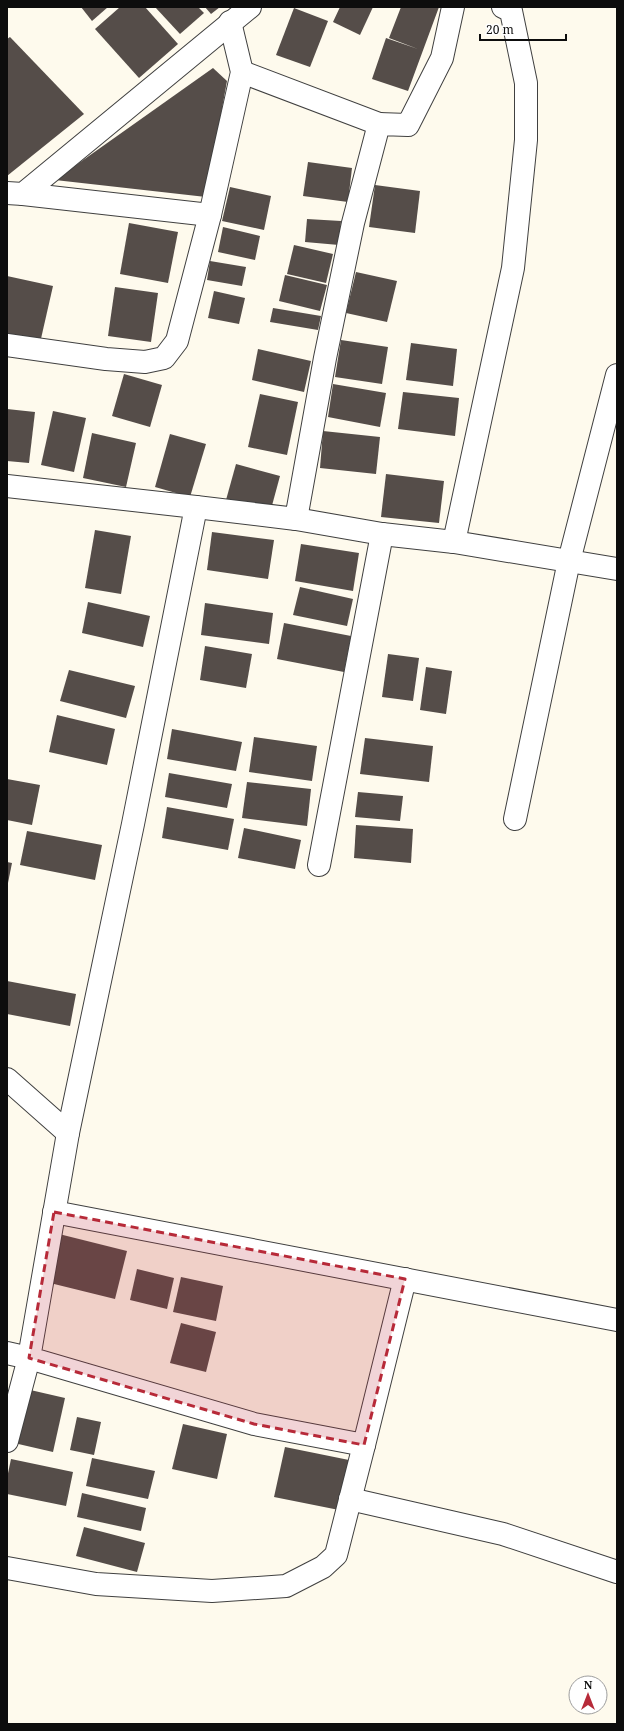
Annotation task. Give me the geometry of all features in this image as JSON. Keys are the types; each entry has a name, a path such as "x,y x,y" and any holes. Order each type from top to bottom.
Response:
{"street":[{"path":"15,194 250,7"},
{"path":"242,72 379,124 408,125 442,58 453,7"},
{"path":"454,542 514,261 526,140 526,83 509,8"},
{"path":"7,345 106,359 145,362 164,358 177,341 210,215 242,72 230,22"},
{"path":"296,519 325,358 351,230 379,124"},
{"path":"15,194 210,215"},
{"path":"515,819 569,561 617,375"},
{"path":"7,486 296,519 382,534 454,542 617,569"},
{"path":"7,1441 29,1358 68,1133 133,824 196,507"},
{"path":"319,865 382,534"},
{"path":"7,1079 68,1133"},
{"path":"54,1212 617,1320"},
{"path":"7,1568 96,1584 212,1591 286,1586 322,1566 336,1555 405,1279"},
{"path":"7,1353 29,1358 254,1424 364,1445"},
{"path":"350,1499 503,1534 617,1572"}],"highlighted area":[{"path":"54,1212 405,1279 364,1445 254,1424 29,1358"}],"building":[{"path":"81,7 108,7 92,21"},
{"path":"120,7 145,7 178,44 139,78 95,29"},
{"path":"155,7 198,7 204,13 180,34"},
{"path":"205,7 220,7 211,14"},
{"path":"340,7 373,7 360,35 333,22"},
{"path":"401,7 439,7 408,91 372,79 386,38 418,49 389,38"},
{"path":"294,8 328,21 310,67 276,55"},
{"path":"10,37 84,114 7,176 7,39"},
{"path":"213,68 227,81 206,197 55,180"},
{"path":"308,162 352,168 348,202 303,196"},
{"path":"375,185 420,191 415,233 369,227"},
{"path":"230,187 271,196 264,230 222,221"},
{"path":"307,219 341,221 339,245 305,242"},
{"path":"129,223 178,232 168,283 120,274"},
{"path":"223,227 260,236 255,260 218,252"},
{"path":"294,245 333,254 326,283 287,274"},
{"path":"210,261 246,267 242,286 207,280"},
{"path":"356,272 397,281 387,322 346,313"},
{"path":"285,275 327,285 320,311 279,301"},
{"path":"7,276 53,286 40,343 7,336"},
{"path":"115,287 158,293 151,342 108,336"},
{"path":"214,291 245,298 239,324 208,318"},
{"path":"273,308 321,316 318,330 270,322"},
{"path":"341,340 388,347 382,384 335,377"},
{"path":"411,343 457,349 453,386 406,380"},
{"path":"258,349 311,361 304,392 252,380"},
{"path":"124,374 162,385 150,427 112,416"},
{"path":"333,384 386,393 380,427 328,417"},
{"path":"403,392 459,398 455,436 398,429"},
{"path":"260,394 298,402 287,455 248,447"},
{"path":"7,409 35,412 29,463 7,461"},
{"path":"53,411 86,418 74,472 41,465"},
{"path":"323,431 380,437 376,474 320,468"},
{"path":"92,433 136,443 126,487 83,478"},
{"path":"170,434 206,444 190,497 155,487"},
{"path":"236,464 280,476 270,513 226,500"},
{"path":"386,474 444,481 439,523 381,517"},
{"path":"95,530 131,536 121,594 85,588"},
{"path":"212,532 274,540 268,579 207,570"},
{"path":"301,544 359,553 353,591 295,581"},
{"path":"300,587 353,599 347,626 293,615"},
{"path":"88,602 150,616 143,647 82,633"},
{"path":"205,603 273,613 269,644 201,635"},
{"path":"284,623 351,636 344,672 277,659"},
{"path":"205,646 252,654 246,688 200,680"},
{"path":"388,654 419,658 413,701 382,697"},
{"path":"426,667 452,671 446,714 420,710"},
{"path":"69,670 135,686 126,718 60,701"},
{"path":"57,715 115,729 107,765 49,752"},
{"path":"172,729 242,742 236,771 167,759"},
{"path":"254,737 317,746 312,781 249,772"},
{"path":"365,738 433,746 429,782 360,774"},
{"path":"169,773 232,784 227,808 165,797"},
{"path":"7,779 40,785 32,825 7,820"},
{"path":"247,782 311,789 307,826 242,818"},
{"path":"358,792 403,796 400,821 355,817"},
{"path":"167,807 234,819 228,850 162,838"},
{"path":"356,825 413,829 411,863 354,858"},
{"path":"244,828 301,840 295,869 238,858"},
{"path":"27,831 102,845 95,880 20,865"},
{"path":"7,862 12,863 8,883 7,883"},
{"path":"7,981 76,994 70,1026 7,1014"},
{"path":"59,1234 127,1251 115,1299 46,1282"},
{"path":"137,1269 174,1278 167,1309 130,1300"},
{"path":"181,1277 223,1286 216,1321 173,1312"},
{"path":"181,1323 216,1332 206,1372 170,1363"},
{"path":"26,1389 65,1398 53,1452 14,1443"},
{"path":"77,1417 101,1422 94,1455 70,1450"},
{"path":"183,1424 227,1434 217,1479 172,1469"},
{"path":"285,1447 349,1460 339,1510 274,1497"},
{"path":"92,1458 155,1471 148,1499 86,1486"},
{"path":"11,1459 73,1472 66,1506 7,1494 7,1478"},
{"path":"82,1493 146,1508 141,1531 77,1517"},
{"path":"84,1527 145,1543 137,1572 76,1556"}]}
